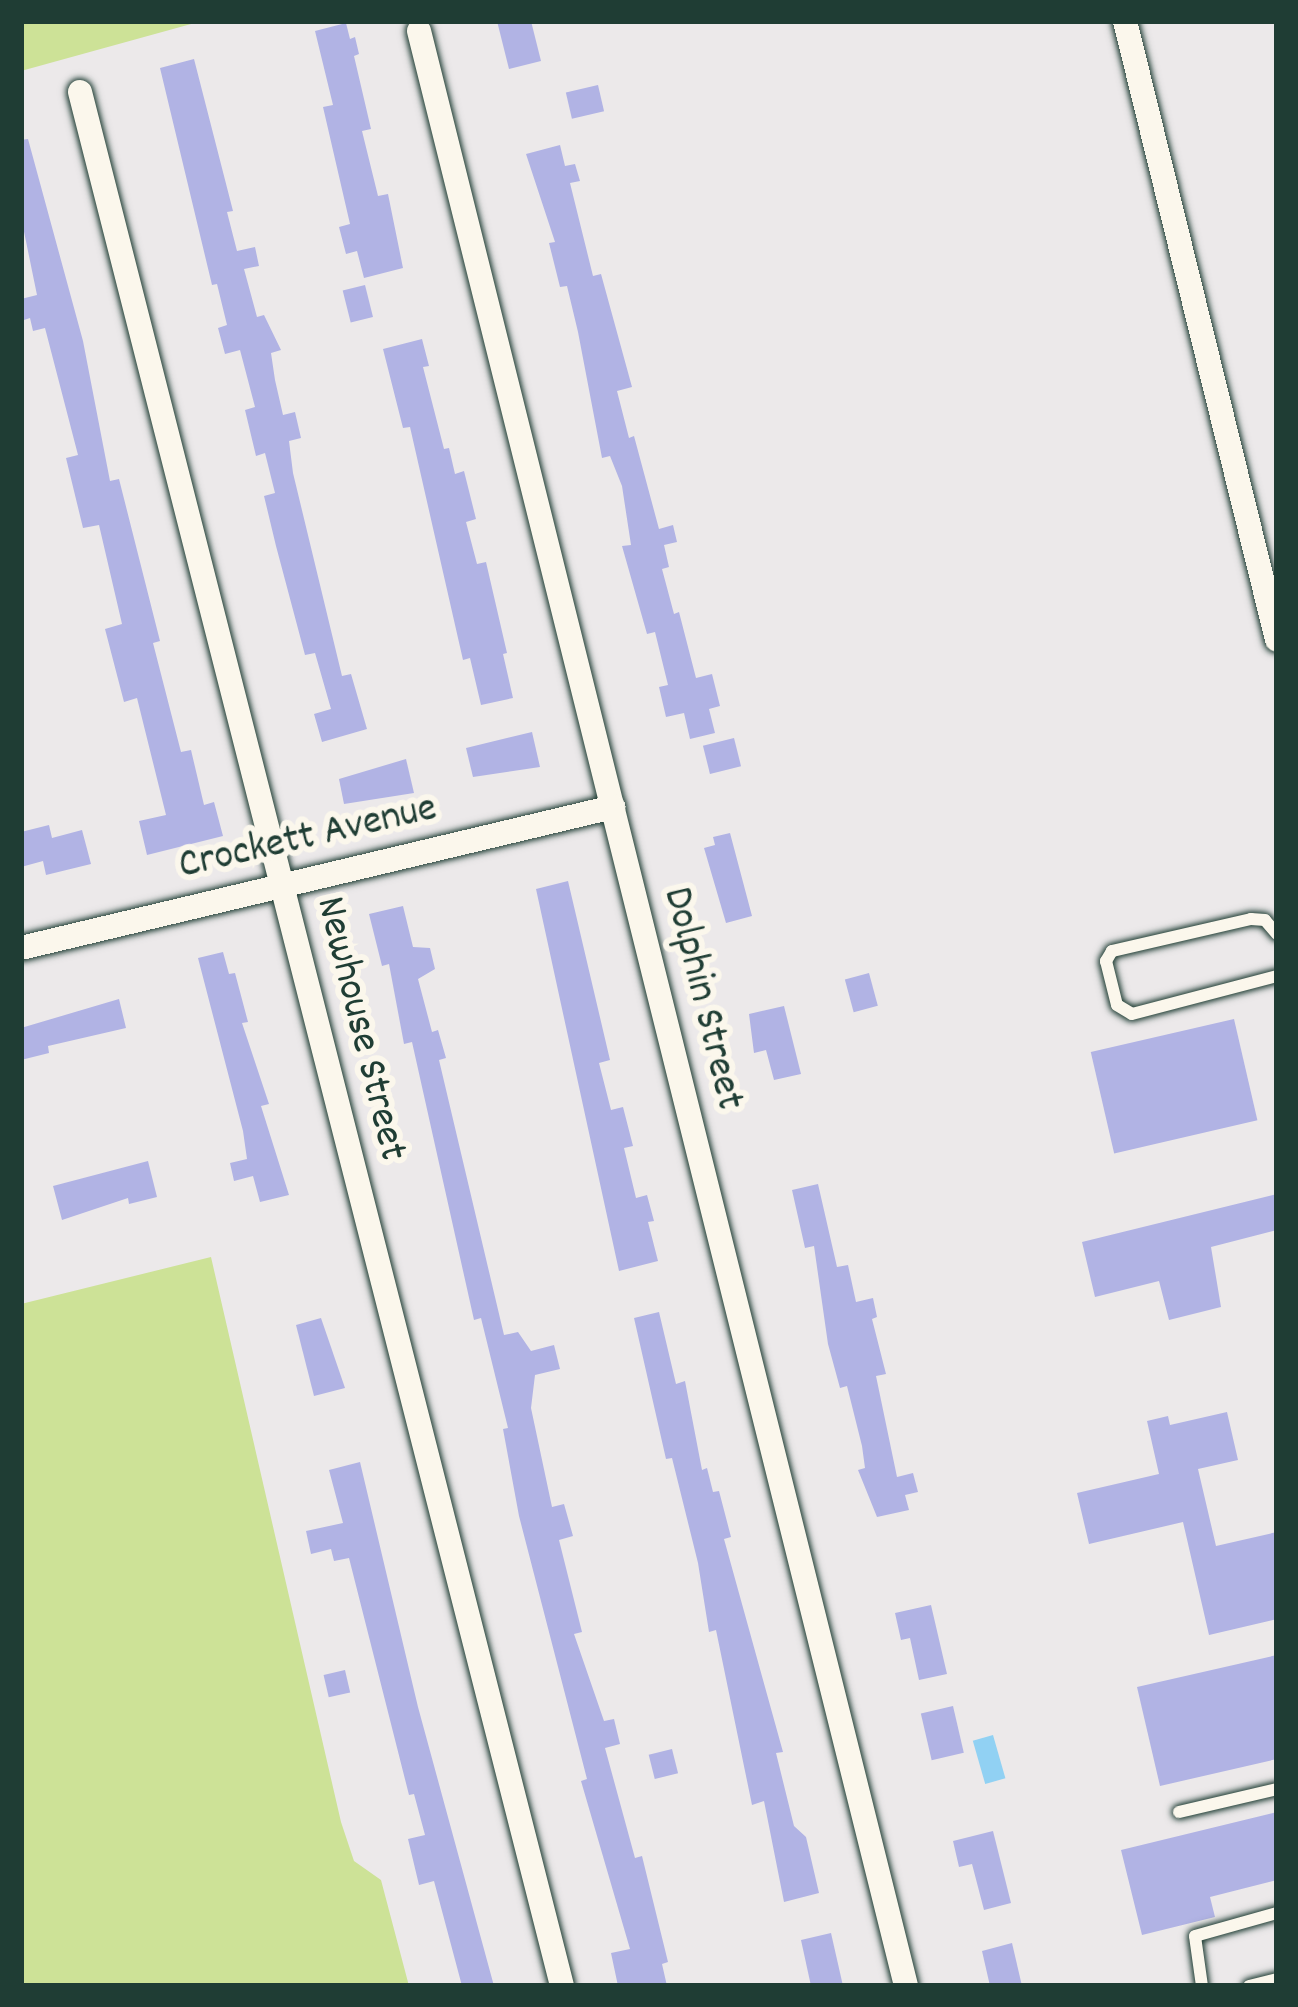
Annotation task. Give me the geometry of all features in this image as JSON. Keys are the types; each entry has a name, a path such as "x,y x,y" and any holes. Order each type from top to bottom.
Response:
{"street":[{"path":"1124,21 1277,640"},
{"name":"Dolphin Street","path":"419,26 906,1986"},
{"name":"Newhouse Street","path":"80,92 562,1986"},
{"name":"Crockett Avenue","path":"21,948 613,807"}],"lane":[{"path":"1277,934 1265,920 1251,919 1112,952 1106,961 1117,1005 1132,1014 1277,976"},
{"path":"1179,1812 1277,1789"},
{"path":"1202,1986 1195,1936 1277,1913"},
{"path":"1249,1986 1277,1979"}],"green space":[{"path":"21,21 202,21 21,71"},
{"path":"211,1257 341,1822 354,1861 381,1880 409,1986 21,1986 21,1304"}],"water":[{"path":"993,1735 1005,1778 985,1784 973,1741"}],"building":[{"path":"497,21 531,21 541,61 509,69"},
{"path":"346,23 350,39 355,37 359,54 354,56 371,129 362,131 378,196 388,194 403,268 364,278 357,251 346,254 339,227 350,224 323,107 333,105 315,31"},
{"path":"194,59 233,211 227,212 237,251 255,247 259,266 244,269 257,317 264,315 281,350 271,353 275,380 283,415 295,412 301,438 289,441 293,473 342,676 351,674 367,729 322,742 314,714 331,709 315,653 305,655 264,496 275,493 265,453 256,456 245,410 255,407 240,350 225,354 218,328 227,325 217,284 212,285 160,68"},
{"path":"598,85 604,111 572,119 566,92"},
{"path":"28,139 83,341 110,481 119,479 160,641 153,643 181,752 191,750 204,805 214,802 223,836 147,855 139,821 166,815 137,698 124,702 105,629 122,624 99,525 83,528 66,458 78,455 45,328 33,331 30,318 21,321 21,299 37,295 21,217 21,140"},
{"path":"560,145 565,166 575,164 580,181 570,183 593,276 601,274 632,387 617,391 629,438 634,436 659,529 673,525 677,542 664,545 669,567 662,569 696,678 712,674 720,706 709,709 715,733 690,739 684,713 666,717 659,687 668,685 655,632 647,634 622,546 631,545 622,486 610,456 602,458 567,286 560,287 549,243 555,242 526,154"},
{"path":"365,285 373,317 351,323 343,291"},
{"path":"422,339 429,366 423,367 444,449 449,448 455,474 464,471 476,519 466,522 477,564 486,562 507,653 503,654 513,698 481,705 470,658 463,660 410,427 403,428 383,349"},
{"path":"532,732 540,767 473,777 466,748"},
{"path":"734,738 741,766 710,774 703,746"},
{"path":"406,759 414,793 344,804 339,779"},
{"path":"49,825 52,838 82,830 91,864 46,875 43,861 21,867 21,832"},
{"path":"730,833 752,916 726,923 704,848 715,845 713,837"},
{"path":"568,881 610,1060 599,1063 611,1110 623,1107 633,1146 624,1148 636,1198 647,1195 654,1221 648,1222 658,1261 619,1271 536,889"},
{"path":"403,906 413,947 430,948 435,969 418,979 432,1032 438,1030 446,1058 439,1060 504,1335 518,1332 531,1351 554,1345 560,1369 535,1375 531,1408 552,1507 564,1504 573,1536 559,1540 582,1632 574,1634 604,1721 614,1719 620,1744 605,1748 635,1858 642,1856 668,1962 662,1964 667,1986 618,1986 611,1953 630,1949 581,1781 587,1779 519,1516 503,1429 508,1428 481,1318 474,1320 412,1042 404,1044 389,964 382,966 369,914"},
{"path":"223,952 229,974 235,973 248,1022 242,1023 269,1104 261,1106 289,1195 260,1202 253,1176 234,1181 230,1163 247,1159 243,1131 198,958"},
{"path":"869,973 878,1006 854,1012 845,979"},
{"path":"119,999 126,1028 48,1046 49,1053 21,1060 21,1028"},
{"path":"784,1006 801,1074 774,1080 766,1050 754,1053 749,1014"},
{"path":"1234,1019 1257,1120 1114,1153 1091,1052"},
{"path":"148,1161 157,1197 129,1204 128,1198 62,1220 53,1186"},
{"path":"818,1184 837,1267 848,1265 856,1302 873,1298 877,1317 872,1319 886,1374 876,1376 897,1477 913,1473 918,1492 905,1495 909,1510 877,1517 858,1470 865,1468 862,1446 847,1386 840,1388 828,1344 814,1246 805,1248 792,1190"},
{"path":"1277,1194 1277,1230 1211,1247 1221,1307 1169,1320 1159,1281 1095,1297 1082,1242"},
{"path":"659,1312 676,1384 685,1381 702,1470 707,1468 713,1492 719,1491 731,1537 724,1539 783,1752 776,1753 794,1826 806,1837 819,1893 784,1902 764,1801 752,1805 716,1630 709,1632 698,1563 672,1458 666,1459 634,1318"},
{"path":"321,1318 345,1388 314,1396 296,1325"},
{"path":"1227,1412 1238,1460 1198,1469 1216,1546 1277,1532 1277,1619 1209,1635 1183,1522 1089,1544 1077,1493 1159,1474 1147,1421 1168,1416 1170,1425"},
{"path":"360,1462 418,1707 494,1986 462,1986 434,1881 419,1885 408,1839 425,1835 414,1794 409,1795 349,1558 334,1561 331,1549 311,1554 306,1531 343,1523 329,1470"},
{"path":"931,1605 947,1674 919,1680 910,1638 901,1640 895,1613"},
{"path":"1277,1655 1277,1759 1160,1786 1137,1687"},
{"path":"345,1670 350,1692 329,1697 324,1675"},
{"path":"953,1706 964,1753 932,1760 921,1713"},
{"path":"672,1749 678,1773 655,1779 649,1755"},
{"path":"1277,1812 1277,1880 1210,1897 1215,1917 1142,1935 1121,1850"},
{"path":"993,1831 1011,1903 984,1910 972,1864 959,1867 953,1841"},
{"path":"831,1933 843,1986 811,1986 801,1940"},
{"path":"1012,1943 1022,1986 990,1986 982,1951"}]}
